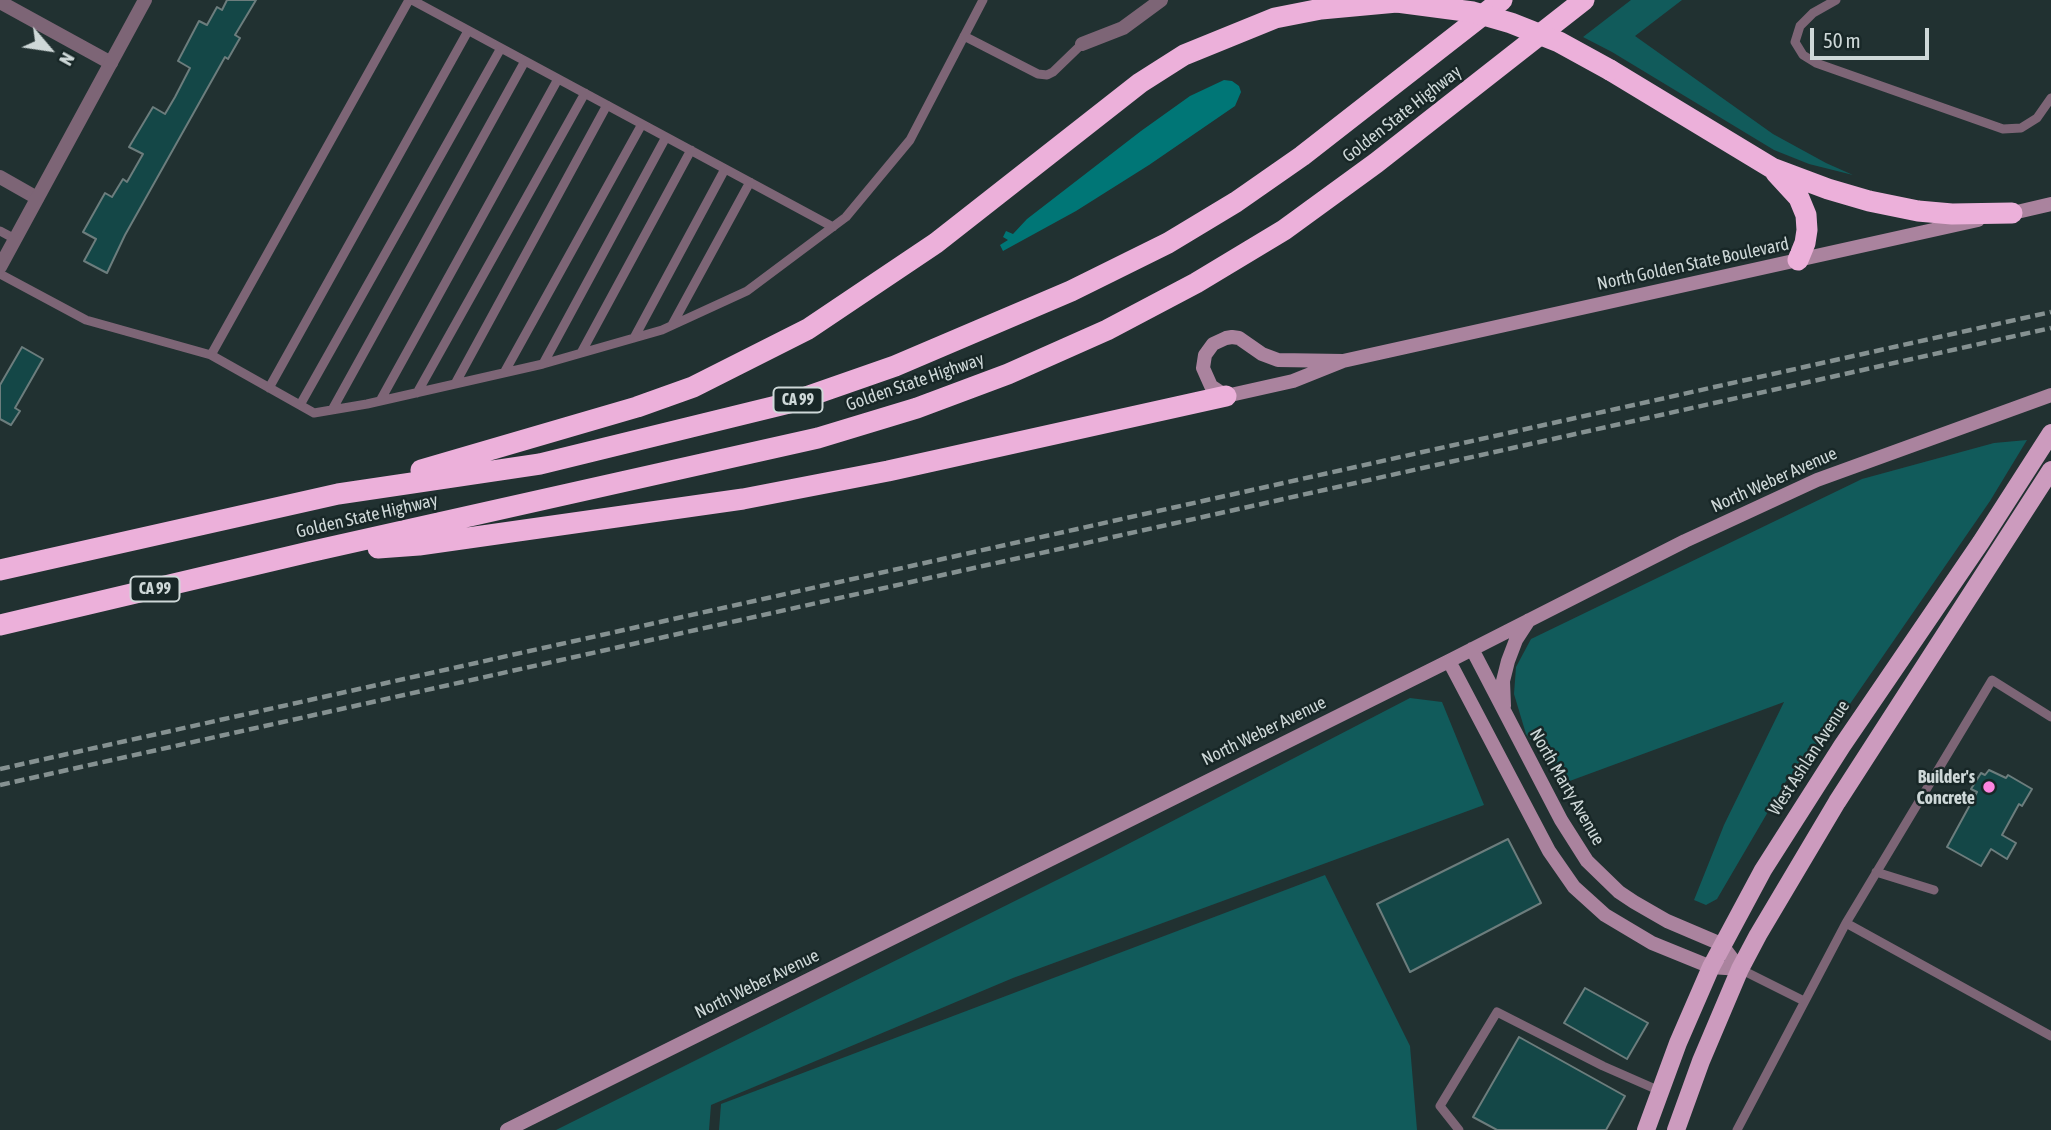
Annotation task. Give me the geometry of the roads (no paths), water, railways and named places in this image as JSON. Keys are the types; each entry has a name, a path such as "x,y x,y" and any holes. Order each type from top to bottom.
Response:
{"highway":[{"name":"Golden State Highway","path":"0,570 338,494 540,464 789,403 895,366 1071,291 1168,243 1236,202 1302,156 1502,0"},
{"name":"Golden State Highway","path":"0,625 309,552 818,438 917,408 1008,374 1107,330 1196,283 1284,230 1376,163 1584,0"},
{"path":"338,494 582,425 693,387 808,329 936,243 1140,83 1184,55 1275,18 1321,9 1397,2 1473,12 1511,23 1559,42 1610,70 1772,168 1848,195 1918,211 1952,214 2012,213"},
{"path":"1772,168 1790,186 1806,215 1805,243 1798,260"},
{"path":"309,552 419,545 743,499 888,471 1226,396"}],"main road":[{"name":"North Golden State Boulevard","path":"1343,361 1278,360 1262,354 1239,338 1226,338 1209,349 1203,368 1211,386 1226,396 1293,381 1343,361 2051,204"},
{"name":"North Weber Avenue","path":"507,1130 1685,541 1817,480 2051,395"},
{"name":"West Ashlan Avenue","path":"1646,1130 1721,944 1802,806 2051,433"},
{"path":"1676,1130 1700,1061 1740,969 1758,935 1837,802 2048,474"},
{"path":"1505,714 1503,693 1508,661 1516,640 1530,618"},
{"name":"North Marty Avenue","path":"1472,649 1573,842 1594,868 1619,892 1649,912 1721,944 1740,969"},
{"path":"1449,661 1549,851 1574,887 1621,926 1652,943 1711,967 1740,969"}],"street":[{"path":"0,267 145,0"},
{"path":"1082,44 1123,28 1161,0"},
{"path":"0,2 111,63"},
{"path":"0,177 37,198"}],"lane":[{"path":"211,355 410,0 833,227"},
{"path":"0,274 86,320 211,355 314,413 543,364 672,325 747,291 846,217 910,139 983,0"},
{"path":"1836,0 1813,12 1800,26 1795,42 1803,55 1816,63 2003,129 2021,128 2037,118 2051,98"},
{"path":"269,388 468,30"},
{"path":"964,36 1038,74 1047,75 1082,44"},
{"path":"300,405 500,48"},
{"path":"332,410 525,61"},
{"path":"380,401 558,79"},
{"path":"417,393 584,93"},
{"path":"455,384 607,106"},
{"path":"504,373 642,124"},
{"path":"543,364 666,137"},
{"path":"581,353 691,150"},
{"path":"634,338 725,169"},
{"path":"672,325 750,183"},
{"path":"0,231 15,239"},
{"path":"1737,1130 1846,923 1992,680 2051,717"},
{"path":"1876,872 1934,890"},
{"path":"1846,923 2051,1036"},
{"path":"1740,969 1804,1001"},
{"path":"1459,1130 1440,1106 1497,1012 1603,1066 1660,1091"}],"railway":[{"path":"0,769 2051,312"},
{"path":"0,785 2051,328"}],"place":[{"name":"Builder's Concrete","path":"1989,787"}]}
